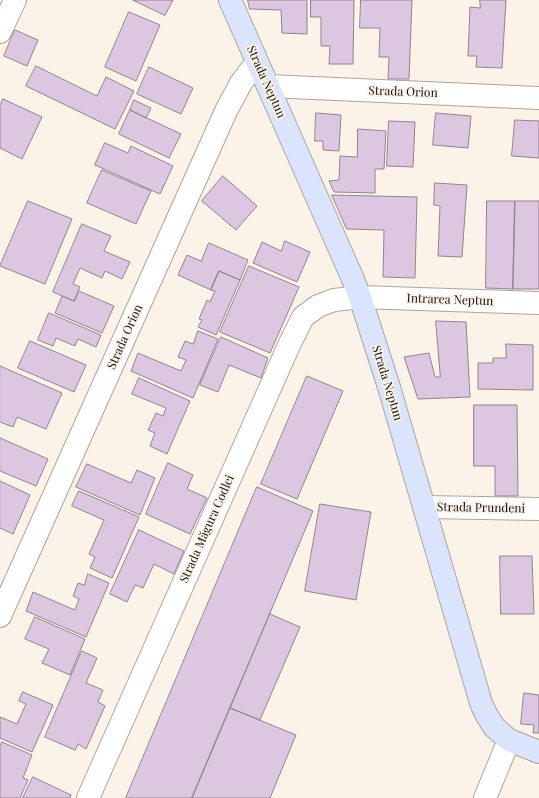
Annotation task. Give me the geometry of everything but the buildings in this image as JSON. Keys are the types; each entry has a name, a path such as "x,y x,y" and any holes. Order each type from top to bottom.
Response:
{"street":[{"path":"0,32 15,0"},
{"name":"Strada Neptun","path":"230,0 360,297 389,386 481,703 494,727 509,740 539,752"},
{"name":"Strada Orion","path":"0,616 226,111 241,83 257,62"},
{"name":"Strada Orion","path":"268,86 539,98"},
{"name":"Intrarea Neptun","path":"360,297 539,303"},
{"name":"Strada Măgura Codlei","path":"88,798 290,343 303,317 318,306 334,300 360,297"},
{"name":"Strada Prundeni","path":"424,507 539,509"},
{"path":"485,798 509,740"}]}
